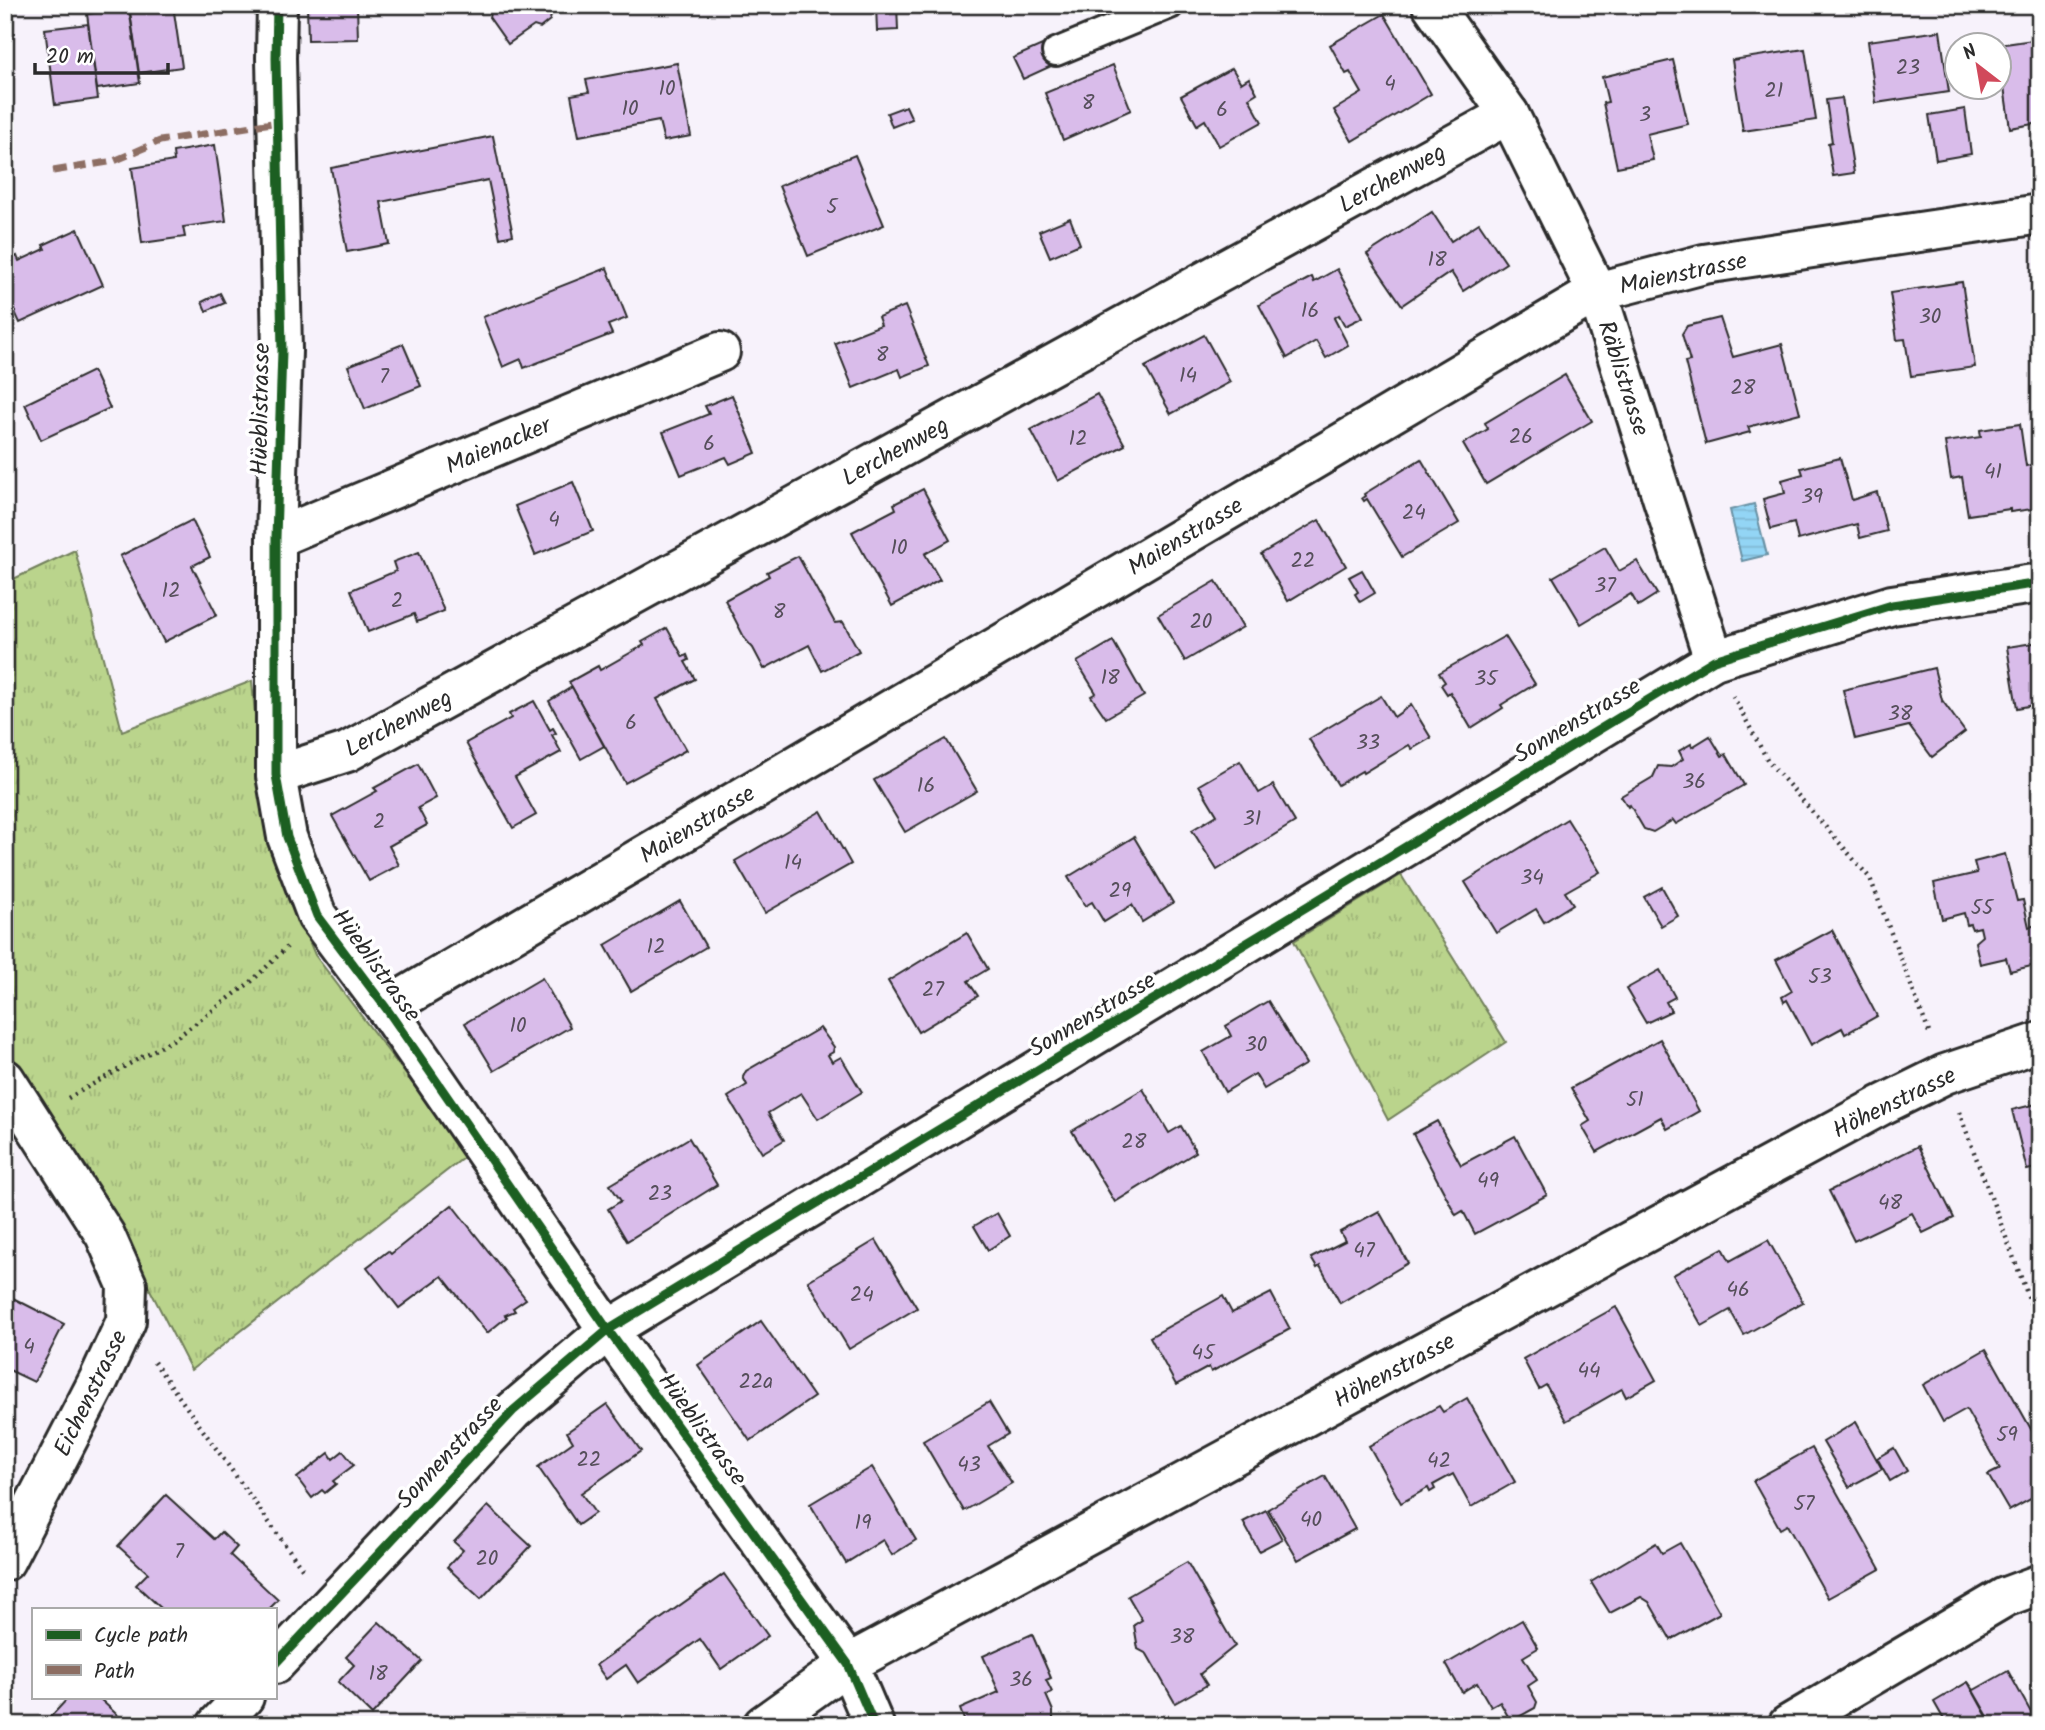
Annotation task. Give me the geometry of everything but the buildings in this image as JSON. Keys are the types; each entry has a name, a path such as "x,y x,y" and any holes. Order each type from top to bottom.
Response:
{"street":[{"name":"Hüeblistrasse","path":"277,5 282,351 276,538 276,775 287,836 317,916 386,1009 608,1330 848,1664 874,1725"},
{"name":"Räblistrasse","path":"1432,5 1509,114 1597,292 1714,660"},
{"name":"Lerchenweg","path":"276,775 347,752 1509,114"},
{"name":"Maienstrasse","path":"386,1009 1597,292 1704,264 2040,214"},
{"name":"Maienacker","path":"276,538 720,352"},
{"name":"Sonnenstrasse","path":"276,1663 514,1410 608,1330 1714,660 1892,606 2040,583"},
{"name":"Höhenstrasse","path":"763,1725 848,1664 1856,1120 1945,1074 2040,1042"},
{"name":"Eichenstrasse","path":"5,1079 105,1235 127,1285 125,1321 93,1391 5,1561"},
{"path":"1788,1725 2006,1597 2040,1584"},
{"path":"217,1725 243,1698"}],"lane":[{"path":"1056,52 1170,5"}],"path":[{"path":"1714,660 1768,761 1870,878 2040,1328"},
{"path":"32,1118 176,1038 252,981 317,916"},
{"path":"125,1321 329,1608"}],"green space":[{"path":"75,550 122,731 252,681 266,838 315,955 467,1155 191,1370 89,1170 5,1050 5,583"},
{"path":"1401,875 1506,1042 1388,1120 1294,941"}],"water":[{"path":"1754,504 1767,555 1742,561 1730,510"}],"marked path":[{"path":"53,171 114,161 160,141 278,122"}],"cycle path":[{"path":"277,5 282,351 276,538 276,775 287,837 317,916 386,1008 608,1330 848,1664 874,1725"},
{"path":"276,1663 514,1410 608,1330 1714,660 1892,605 2040,583"}]}
